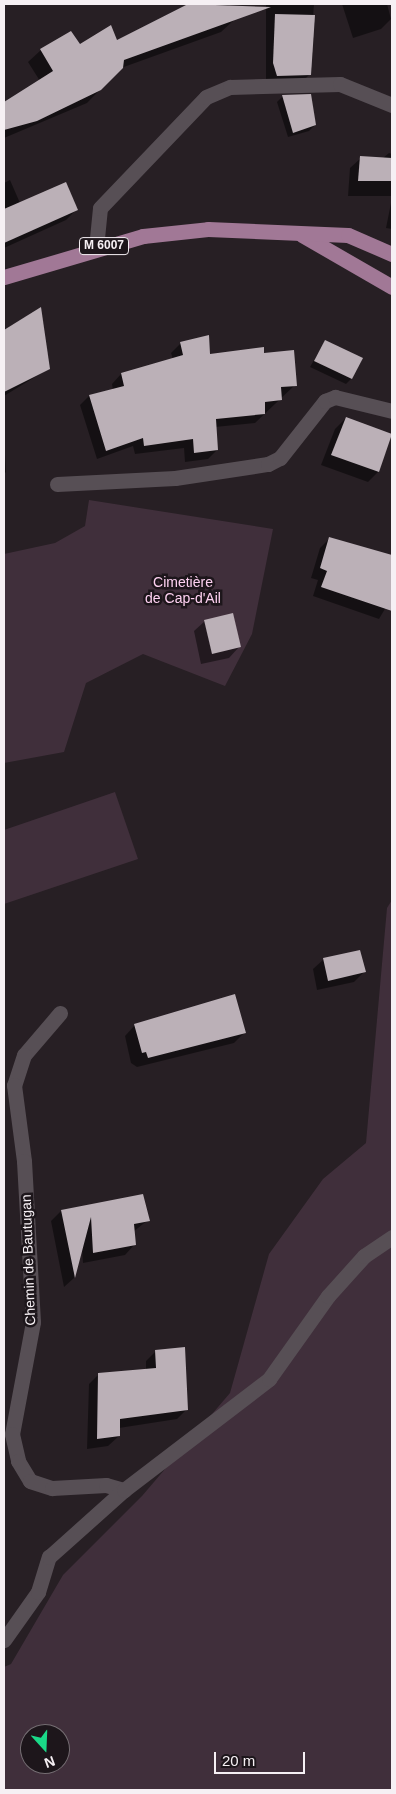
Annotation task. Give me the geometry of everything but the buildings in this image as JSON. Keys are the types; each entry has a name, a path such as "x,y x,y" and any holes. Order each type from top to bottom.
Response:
{"main road":[{"name":"M 6007","path":"4,277 96,248 143,236 208,228 302,235 348,235 392,254"},
{"name":"M 6007","path":"302,235 392,287"}],"street":[{"path":"96,248 100,208 206,96 230,87 340,84 392,105"},
{"path":"57,484 175,478 268,464 280,458 325,401 335,396 349,398 392,411"},
{"name":"Chemin de Bautugan","path":"60,1013 24,1055 14,1085 24,1161 33,1322 12,1434 18,1461 30,1481 52,1488 106,1485 124,1490"},
{"path":"4,1640 38,1592 49,1557 124,1490 269,1379 340,1282 364,1256 392,1237"}],"green space":[{"name":"Cimetière de Cap-d'Ail","path":"89,500 273,529 252,634 225,686 143,654 86,683 64,752 4,763 4,554 55,543 85,526"},
{"path":"115,792 138,859 4,904 4,830"},
{"path":"392,900 392,1790 4,1790 4,1667 11,1664 63,1575 142,1496 230,1393 269,1254 323,1179 366,1143 387,908"}]}
